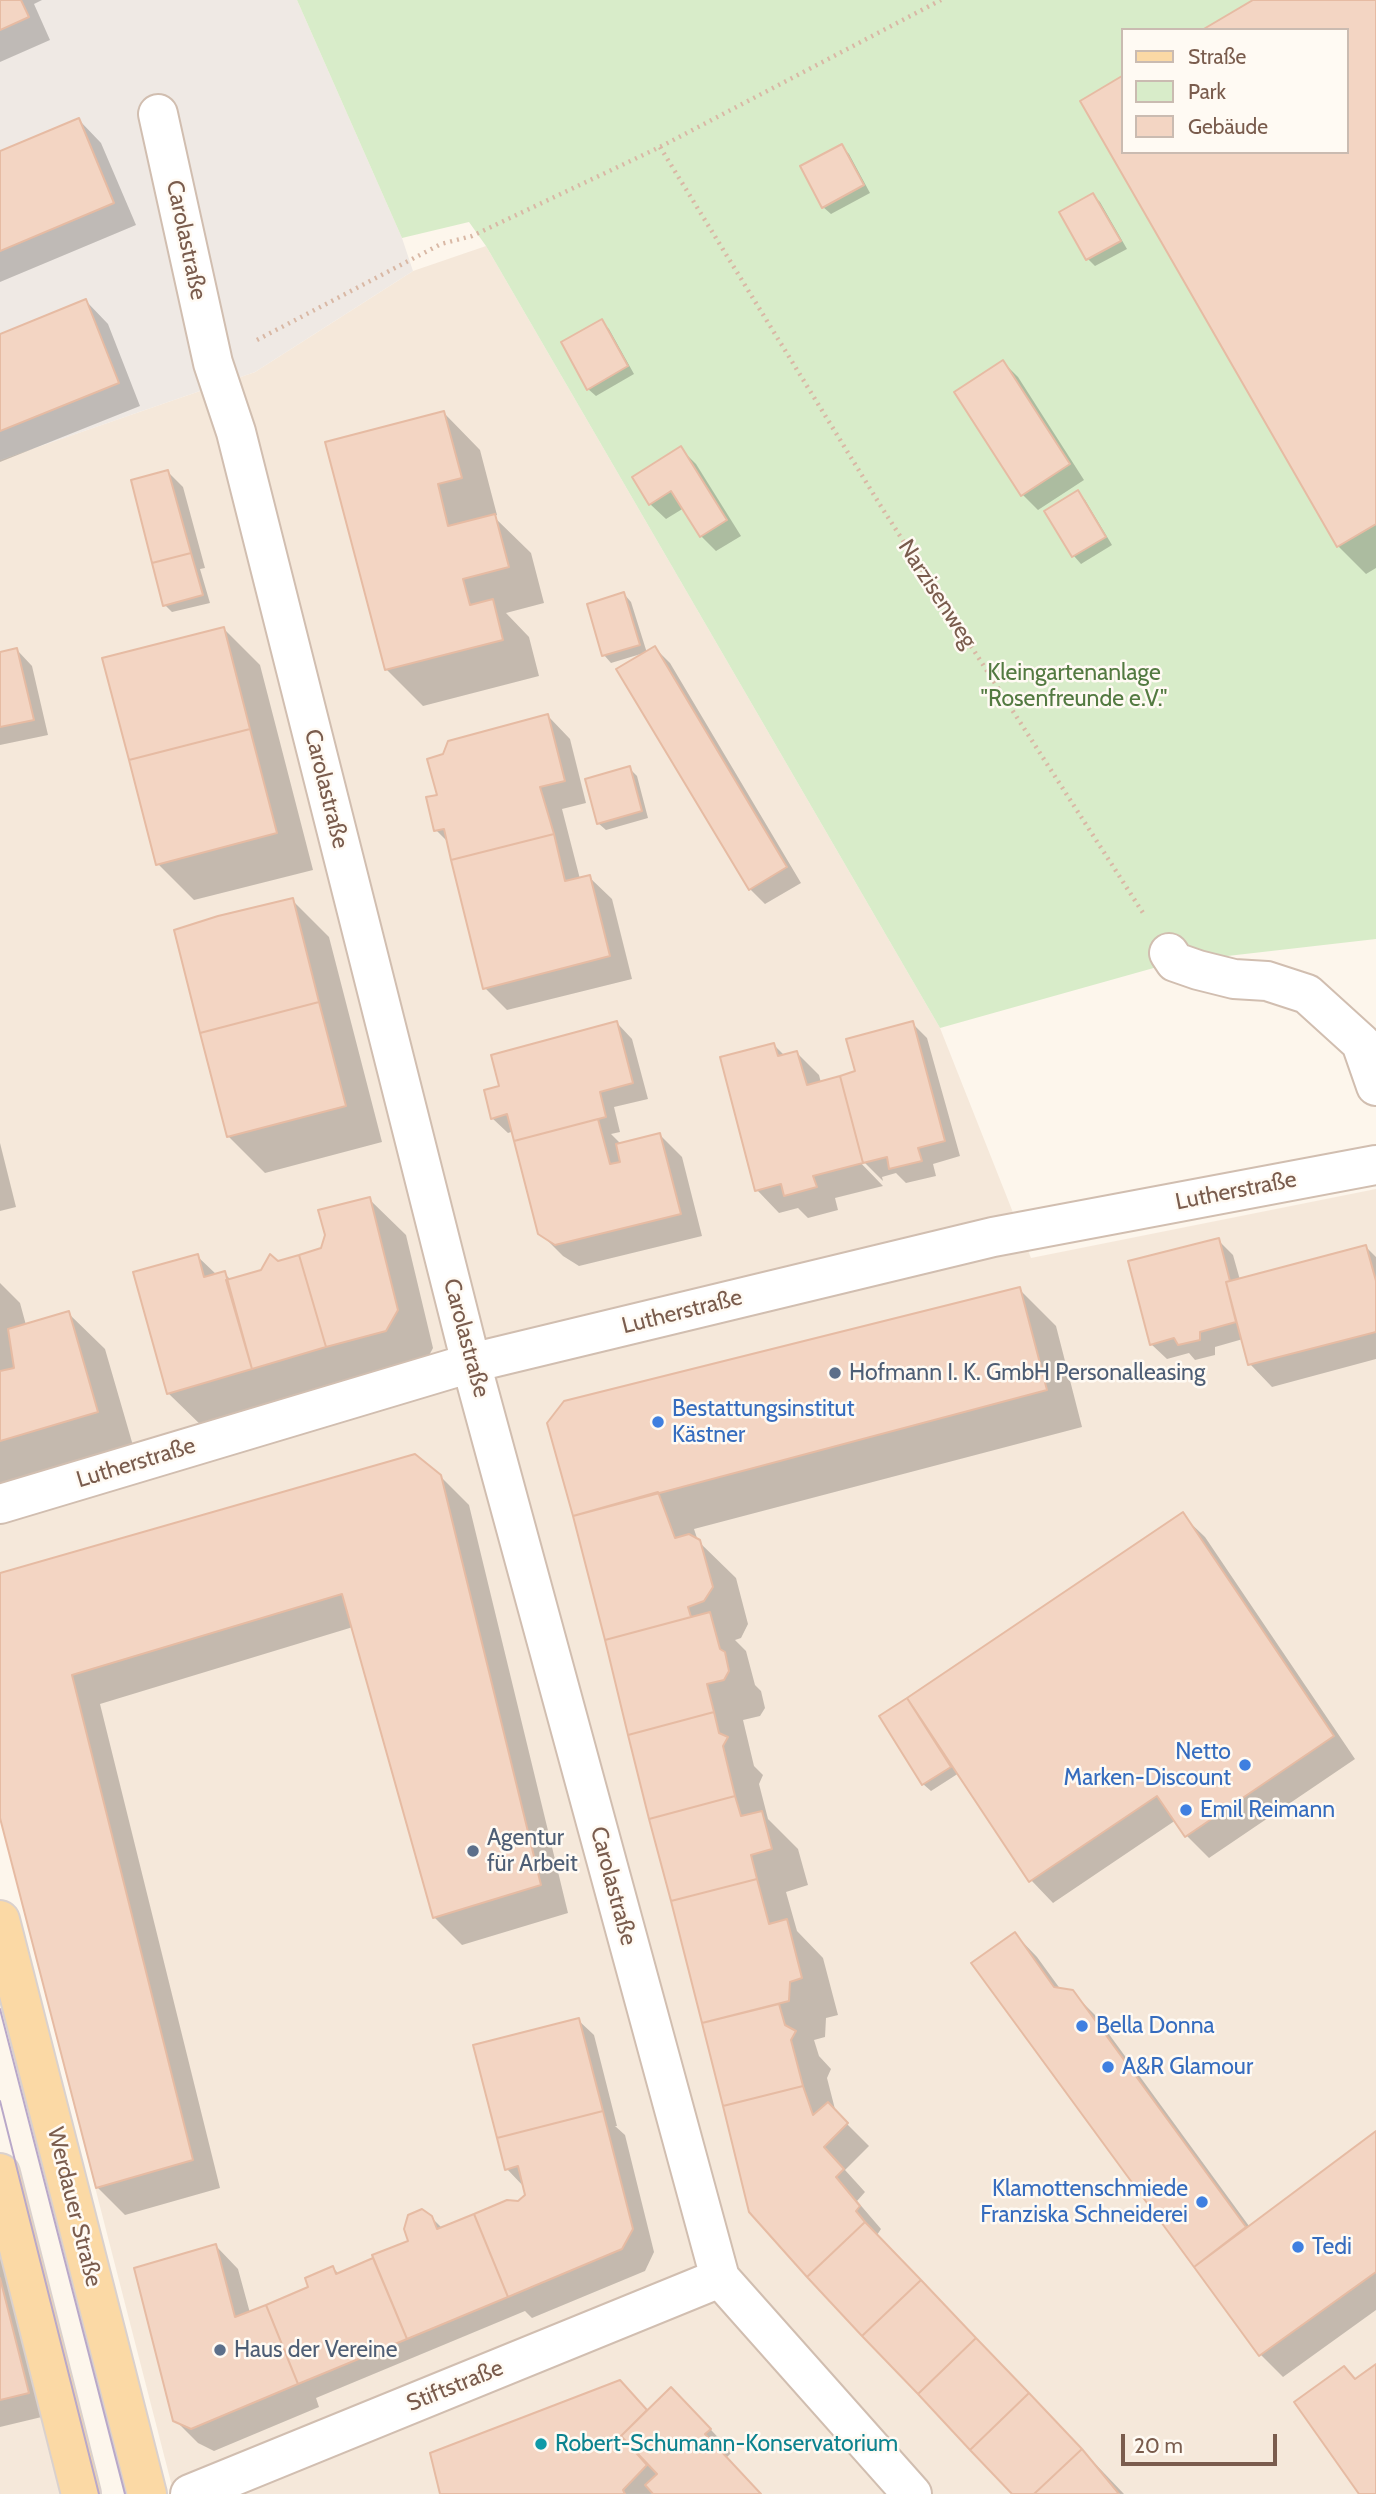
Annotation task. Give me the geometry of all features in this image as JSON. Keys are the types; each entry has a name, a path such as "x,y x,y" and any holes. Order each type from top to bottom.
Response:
{"main road":[{"name":"Werdauer Straße","path":"0,1920 147,2494"},
{"path":"0,2173 81,2494"}],"street":[{"name":"Carolastraße","path":"159,114 213,363 236,432 471,1363 720,2277 912,2494"},
{"path":"1169,953 1175,962 1198,970 1234,979 1267,981 1307,994 1361,1043 1376,1086"},
{"name":"Lutherstraße","path":"0,1504 471,1363 993,1237 1376,1165"},
{"name":"Stiftstraße","path":"190,2494 720,2277"}],"path":[{"path":"213,363 441,244 472,236 660,147 942,0"},
{"name":"Narzisenweg","path":"660,147 882,508 1169,953"}],"shaded area":[{"path":"0,0 297,0 402,238 413,271 255,372 0,460"},
{"path":"486,246 940,1028 1031,1258 1376,1189 1376,2494 174,2494 0,1818 0,460 255,372 413,271"},
{"path":"0,2213 67,2494 0,2494"}],"green space":[{"name":"Kleingartenanlage \"Rosenfreunde e.V.\"","path":"297,0 1376,0 1376,939 1175,962 940,1028 486,246 469,222 402,238"}],"building":[{"path":"0,0 21,0 29,17 0,30"},
{"path":"1253,0 1376,0 1376,524 1337,547 1080,101 1120,77 1120,154 1348,154 1348,28 1205,28"},
{"path":"79,118 114,203 0,251 0,151"},
{"path":"842,144 864,185 822,208 800,166"},
{"path":"1093,193 1121,241 1086,260 1059,212"},
{"path":"86,299 119,383 0,431 0,334"},
{"path":"602,319 628,366 587,390 561,342"},
{"path":"1003,360 1070,464 1021,496 954,392"},
{"path":"444,411 462,478 438,484 448,526 495,514 509,567 463,579 470,605 493,599 503,640 385,670 325,442"},
{"path":"681,446 727,520 700,537 671,491 649,505 632,477"},
{"path":"168,470 191,553 152,563 131,480"},
{"path":"1078,490 1106,537 1072,557 1044,511"},
{"path":"191,553 203,595 163,606 152,563"},
{"path":"624,592 640,645 602,656 587,604"},
{"path":"224,627 250,729 129,760 102,658"},
{"path":"655,646 787,867 749,890 616,669"},
{"path":"17,648 34,720 0,727 0,652"},
{"path":"548,714 565,781 540,787 554,834 451,860 444,829 434,831 426,797 437,795 427,759 443,754 448,741"},
{"path":"250,729 277,833 156,865 129,760"},
{"path":"630,766 642,811 597,824 585,779"},
{"path":"554,834 565,881 590,875 610,956 483,989 451,860"},
{"path":"293,898 319,1002 200,1033 174,930"},
{"path":"319,1002 346,1106 227,1137 200,1033"},
{"path":"617,1021 633,1083 600,1092 606,1117 514,1141 507,1114 491,1119 484,1090 499,1086 491,1055"},
{"path":"913,1021 945,1141 918,1148 922,1161 889,1169 887,1157 863,1163 840,1076 855,1071 846,1039"},
{"path":"774,1043 778,1056 797,1051 807,1085 840,1076 863,1163 813,1176 817,1187 784,1196 781,1184 755,1191 720,1057"},
{"path":"598,1119 610,1164 620,1162 616,1144 660,1133 681,1214 555,1245 538,1234 514,1141"},
{"path":"370,1197 398,1310 386,1331 326,1347 299,1255 321,1248 325,1235 318,1210"},
{"path":"1219,1238 1230,1281 1226,1282 1236,1322 1200,1332 1200,1340 1178,1345 1174,1338 1150,1345 1128,1261"},
{"path":"1366,1245 1376,1281 1376,1332 1248,1365 1226,1282"},
{"path":"198,1254 204,1277 225,1271 252,1369 167,1394 133,1272"},
{"path":"270,1254 278,1261 299,1255 326,1347 252,1369 226,1280 261,1270"},
{"path":"1020,1287 1047,1390 573,1516 547,1423 564,1401"},
{"path":"69,1311 98,1412 0,1441 0,1371 14,1368 8,1329"},
{"name":"Agentur für Arbeit","path":"415,1454 441,1475 541,1885 433,1918 342,1594 72,1675 193,2160 96,2188 0,1818 0,1573"},
{"path":"658,1492 675,1538 689,1534 700,1540 713,1587 704,1601 688,1607 691,1617 605,1640 573,1516"},
{"path":"1183,1512 1334,1736 1185,1837 1157,1796 1029,1882 907,1698"},
{"path":"710,1612 729,1671 724,1680 707,1684 714,1712 628,1735 605,1640"},
{"path":"907,1698 951,1767 922,1785 879,1716"},
{"path":"714,1712 719,1733 728,1737 723,1746 735,1796 649,1819 628,1735"},
{"path":"735,1796 741,1816 762,1811 772,1849 751,1855 757,1879 671,1901 649,1819"},
{"path":"757,1879 769,1924 787,1919 802,1978 790,1982 789,2001 702,2023 671,1901"},
{"path":"1015,1932 1054,1987 1073,1990 1246,2227 1194,2267 971,1963"},
{"path":"779,2004 785,2025 796,2031 791,2040 803,2086 723,2106 702,2023"},
{"path":"579,2018 603,2111 497,2138 473,2045"},
{"path":"803,2086 813,2115 828,2102 848,2123 824,2147 844,2169 836,2177 860,2206 856,2211 865,2222 807,2277 749,2212 723,2106"},
{"path":"603,2111 633,2229 622,2249 508,2297 474,2214 507,2200 518,2201 525,2195 518,2166 505,2170 497,2138"},
{"name":"Tedi","path":"1376,2131 1376,2272 1259,2356 1194,2267"},
{"path":"422,2209 432,2216 437,2229 474,2214 508,2297 407,2339 372,2255 408,2241 404,2229 408,2215"},
{"path":"865,2222 921,2280 862,2336 807,2277"},
{"name":"Haus der Vereine","path":"216,2244 235,2317 266,2305 298,2384 191,2429 173,2421 134,2268"},
{"path":"373,2258 407,2339 298,2384 266,2305 308,2287 305,2278 333,2266 336,2274"},
{"path":"0,2278 29,2393 0,2400"},
{"path":"921,2280 976,2338 918,2394 862,2336"},
{"path":"976,2338 1029,2393 970,2450 918,2394"},
{"path":"1376,2364 1376,2494 1359,2494 1294,2402 1344,2366 1355,2379"},
{"name":"Robert-Schumann-Konservatorium","path":"620,2380 647,2410 621,2436 647,2465 623,2490 625,2494 440,2494 430,2453"},
{"path":"671,2387 711,2429 705,2434 761,2494 653,2494 645,2485 657,2474 621,2436"},
{"path":"1029,2393 1082,2449 1034,2494 1012,2494 970,2450"},
{"path":"1082,2449 1119,2494 1034,2494"}],"tram line":[{"path":"0,2009 125,2494"},
{"path":"0,2101 99,2494"}],"place":[{"name":"Hofmann I. K. GmbH Personalleasing","path":"835,1373"},
{"name":"Bestattungsinstitut Kästner","path":"658,1422"},
{"name":"Netto Marken-Discount","path":"1245,1765"},
{"name":"Emil Reimann","path":"1186,1810"},
{"name":"Agentur für Arbeit","path":"473,1851"},
{"name":"Bella Donna","path":"1082,2026"},
{"name":"A&R Glamour","path":"1108,2067"},
{"name":"Klamottenschmiede Franziska Schneiderei","path":"1202,2202"},
{"name":"Tedi","path":"1298,2247"},
{"name":"Haus der Vereine","path":"220,2350"},
{"name":"Robert-Schumann-Konservatorium","path":"541,2444"}]}
